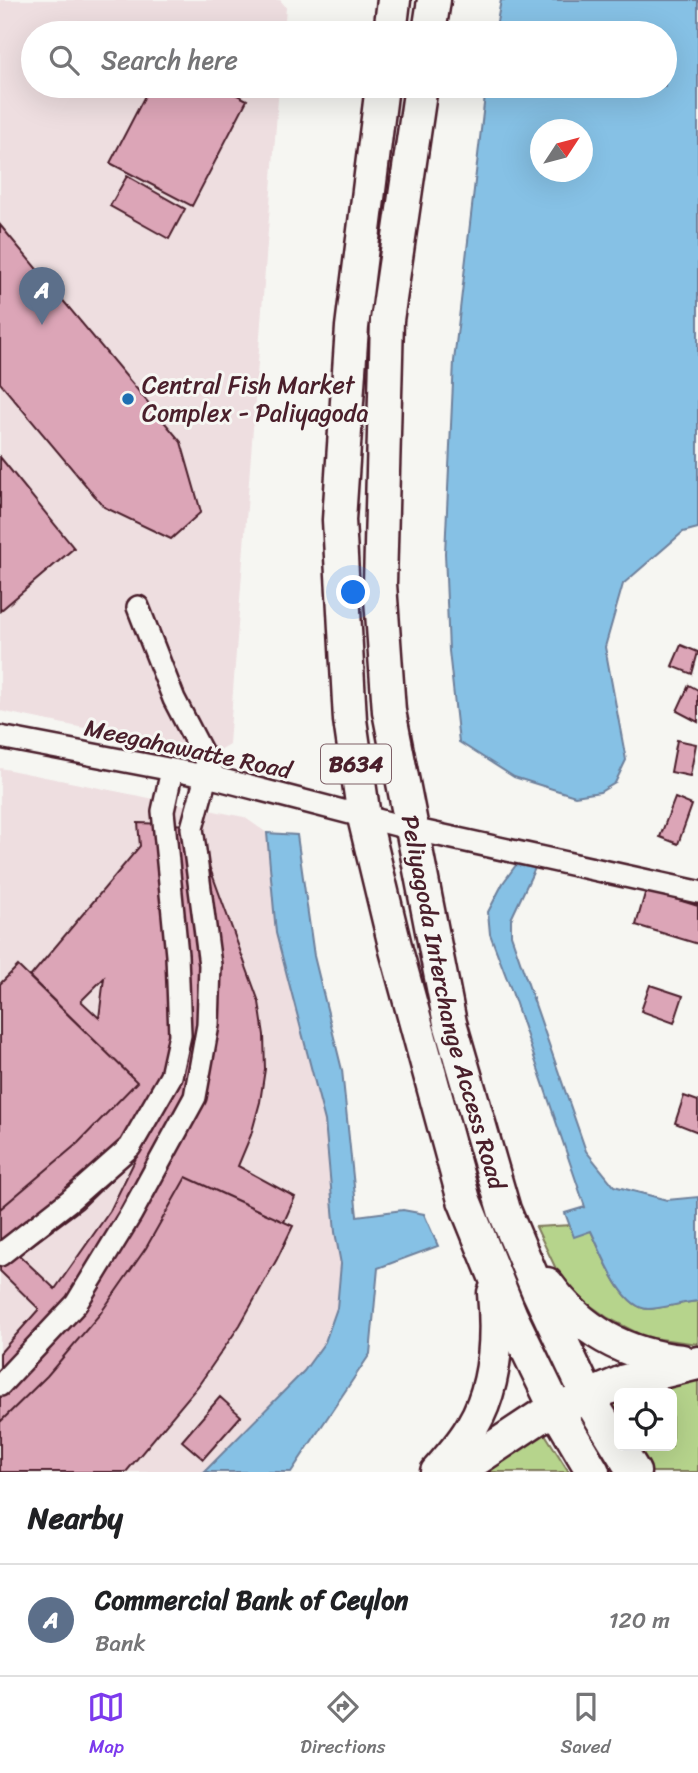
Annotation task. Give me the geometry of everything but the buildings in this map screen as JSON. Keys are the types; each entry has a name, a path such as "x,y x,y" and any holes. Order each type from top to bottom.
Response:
{"highway":[{"path":"391,21 394,0"},
{"path":"431,21 434,0"},
{"name":"Peliyagoda Interchange Access Road","path":"381,98 352,327 339,520 350,720 364,817 396,950 464,1200 511,1316 557,1411 593,1472"},
{"name":"Peliyagoda Interchange Access Road","path":"419,98 387,320 380,584 389,711 450,1023 505,1210 538,1293 588,1397 634,1472"},
{"path":"515,1236 562,1304 581,1323 622,1346 647,1356 698,1362"},
{"path":"438,1472 473,1424 482,1405 496,1345 492,1269"},
{"path":"457,1472 538,1418 634,1378 698,1362"}],"street":[{"path":"0,1385 76,1304 131,1214 195,1097 208,1025 210,965 192,828 211,778 174,699 138,607"},
{"name":"Meegahawatte Road","path":"0,737 268,790 412,829"},
{"path":"0,1255 69,1201 130,1147 171,1076 180,1035 177,955 163,811 172,770"},
{"path":"412,829 698,892"}],"shaded area":[{"name":"Central Fish Market Complex - Paliyagoda","path":"0,0 280,0 286,7 285,21 21,21 21,98 278,98 229,744 212,754 0,711"},
{"path":"0,768 244,817 267,833 276,933 325,1121 335,1232 341,1264 337,1308 325,1342 304,1371 204,1472 0,1472"}],"green space":[{"path":"572,1225 591,1231 621,1290 638,1306 653,1309 698,1301 698,1344 645,1337 608,1318 580,1298 556,1269 536,1227"},
{"path":"698,1374 698,1472 646,1472 633,1451 677,1451 677,1388 636,1388"},
{"path":"614,1395 614,1419 609,1410 610,1397"},
{"path":"540,1426 569,1472 467,1472"}],"water":[{"path":"501,0 698,0 698,528 683,532 623,584 605,647 626,760 615,783 600,792 575,796 514,777 459,742 449,651 445,553 454,361 485,98 677,98 677,21 497,21"},
{"path":"267,833 297,835 314,956 342,1070 357,1216 403,1210 424,1214 438,1246 378,1268 370,1354 291,1472 204,1472 304,1371 325,1342 337,1308 341,1264 335,1232 325,1121 276,933"},
{"path":"516,865 535,868 511,919 511,935 586,1151 614,1186 667,1200 698,1197 698,1301 653,1309 638,1306 621,1290 591,1231 574,1237 565,1213 585,1207 490,934 488,912"}],"place":[{"name":"Commercial Bank of Ceylon","path":"42,325"},
{"name":"Central Fish Market Complex - Paliyagoda","path":"128,399"}]}
